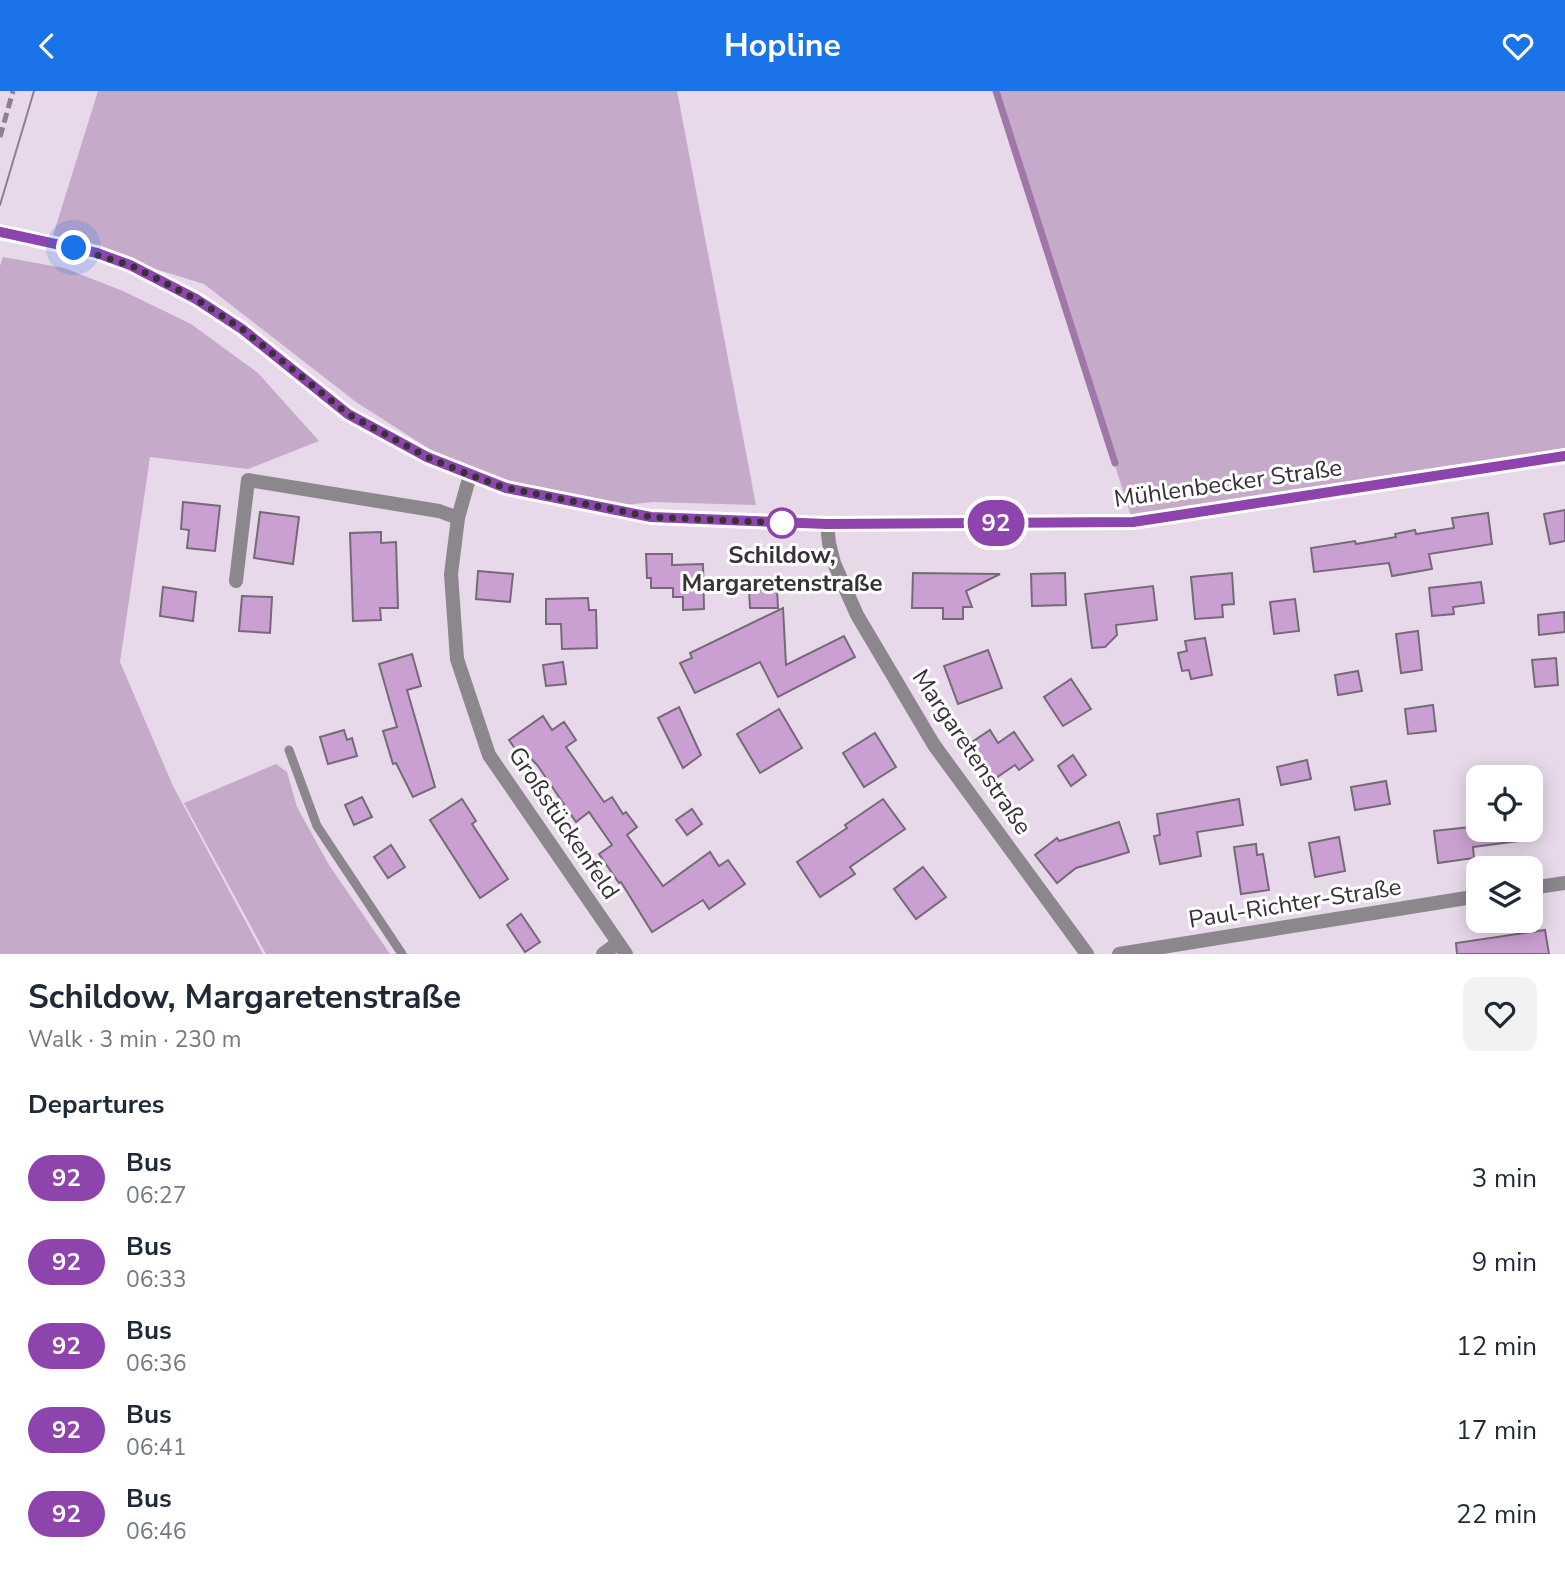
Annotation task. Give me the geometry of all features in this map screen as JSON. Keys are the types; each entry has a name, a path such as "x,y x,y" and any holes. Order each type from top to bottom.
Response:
{"main road":[{"name":"Mühlenbecker Straße","path":"0,232 97,253 130,265 196,299 242,329 348,414 427,457 506,488 651,517 827,524 1133,522 1565,456"}],"street":[{"name":"Großstückenfeld","path":"470,475 458,518 451,574 457,659 489,755 622,949 603,954"},
{"path":"236,581 248,480 439,510 458,518"},
{"name":"Margaretenstraße","path":"827,524 834,563 857,615 934,745 1087,954"},
{"path":"1543,886 1565,883"},
{"name":"Paul-Richter-Straße","path":"1119,954 1466,898"}],"lane":[{"path":"289,750 317,826 402,954"}],"shaded area":[{"path":"98,91 677,91 756,505 653,502 594,508 470,475 356,402 204,284 100,252 51,242"},
{"path":"996,91 1565,91 1565,456 1133,522"},
{"path":"3,257 64,268 123,291 191,324 258,373 319,441 248,469 150,457 120,662 173,786 263,954 0,954 0,266"},
{"path":"276,764 287,772 297,807 329,865 390,954 266,954 184,803"}],"building":[{"path":"183,502 220,506 215,551 187,548 189,530 181,529"},
{"path":"1565,510 1565,541 1550,544 1544,514"},
{"path":"260,512 299,517 293,564 254,558"},
{"path":"1488,513 1492,544 1429,554 1432,569 1392,576 1389,563 1314,572 1311,548 1355,541 1356,544 1396,537 1395,534 1415,530 1416,534 1454,528 1452,518"},
{"path":"381,532 381,543 396,542 398,608 380,608 381,620 353,621 350,533"},
{"path":"646,554 672,554 672,565 703,564 704,609 683,610 683,597 673,597 673,588 651,588 651,578 647,578"},
{"path":"478,571 513,574 510,602 476,599"},
{"path":"913,573 1000,574 966,591 972,607 963,607 963,619 943,619 943,608 912,608"},
{"path":"1065,573 1066,605 1032,606 1031,574"},
{"path":"1232,573 1234,604 1222,605 1223,617 1195,619 1191,577"},
{"path":"1481,582 1484,603 1453,607 1454,614 1432,616 1429,588"},
{"path":"1153,586 1157,620 1116,625 1117,635 1105,647 1092,648 1085,594"},
{"path":"163,587 196,592 193,621 160,616"},
{"path":"777,589 778,608 750,608 749,590"},
{"path":"242,596 272,597 270,633 239,631"},
{"path":"588,598 589,610 596,610 597,648 562,649 561,624 546,624 546,599"},
{"path":"1295,599 1299,631 1274,634 1270,602"},
{"path":"783,608 786,665 844,636 855,657 778,697 760,662 695,693 680,663 692,658 690,653"},
{"path":"1564,612 1565,632 1539,635 1538,615"},
{"path":"1418,631 1422,670 1401,673 1396,634"},
{"path":"1205,638 1212,675 1191,679 1189,670 1182,671 1178,653 1187,651 1185,641"},
{"path":"988,650 1002,688 958,704 944,666"},
{"path":"412,654 421,686 407,690 435,787 413,797 396,763 393,764 383,731 397,727 379,664"},
{"path":"1556,658 1558,685 1535,687 1532,660"},
{"path":"563,662 566,684 546,686 543,665"},
{"path":"1358,671 1362,691 1338,695 1335,675"},
{"path":"1071,679 1091,709 1063,726 1044,697"},
{"path":"1433,705 1436,731 1408,734 1405,709"},
{"path":"679,707 701,755 683,768 658,718"},
{"path":"779,709 802,748 760,773 737,734"},
{"path":"543,716 552,730 564,722 576,740 566,747 604,802 612,797 623,814 626,812 637,827 627,835 663,886 710,852 719,866 728,860 745,884 709,909 703,900 652,932 621,882 619,883 599,854 612,845 589,812 576,822 538,766 528,755 522,759 509,740"},
{"path":"344,730 347,740 352,738 357,756 328,764 320,737"},
{"path":"990,730 998,743 1014,732 1033,760 1019,770 1015,765 990,782 966,746"},
{"path":"875,733 896,767 864,787 843,753"},
{"path":"1073,755 1086,775 1071,786 1058,766"},
{"path":"1307,760 1311,779 1281,785 1277,767"},
{"path":"1386,781 1390,804 1355,810 1351,787"},
{"path":"362,797 372,817 354,825 345,805"},
{"path":"462,799 476,821 472,824 508,879 480,898 430,820"},
{"path":"883,799 905,829 850,867 855,874 820,897 797,862 847,828 845,825"},
{"path":"1239,799 1243,825 1197,832 1201,856 1160,864 1154,836 1160,835 1157,814"},
{"path":"692,809 702,824 687,835 676,820"},
{"path":"1119,822 1129,852 1076,868 1057,883 1035,855 1057,838 1059,841"},
{"path":"1466,827 1466,842 1510,842 1473,847 1474,856 1438,863 1434,831"},
{"path":"1339,837 1345,871 1315,877 1309,843"},
{"path":"1256,844 1257,855 1263,854 1269,890 1241,894 1234,847"},
{"path":"391,845 405,867 388,878 374,857"},
{"path":"923,867 946,897 916,919 894,889"},
{"path":"521,914 540,942 525,952 507,925"},
{"path":"1543,930 1549,954 1457,954 1456,943 1524,933 1543,933"}],"waterway":[{"path":"996,91 1115,463"}],"tram line":[{"path":"0,205 34,91"}],"railway":[{"path":"0,137 13,91"}],"bus line":[{"name":"92","path":"0,232 97,253 130,265 196,299 242,329 348,414 427,457 506,488 594,508 651,517 827,524 1133,522 1565,456"}],"place":[{"name":"Schildow, Margaretenstraße","path":"782,523"}],"route":[{"path":"74,248 130,265 196,299 242,329 348,414 427,457 470,475 506,488 594,508 651,517 782,523"}]}
